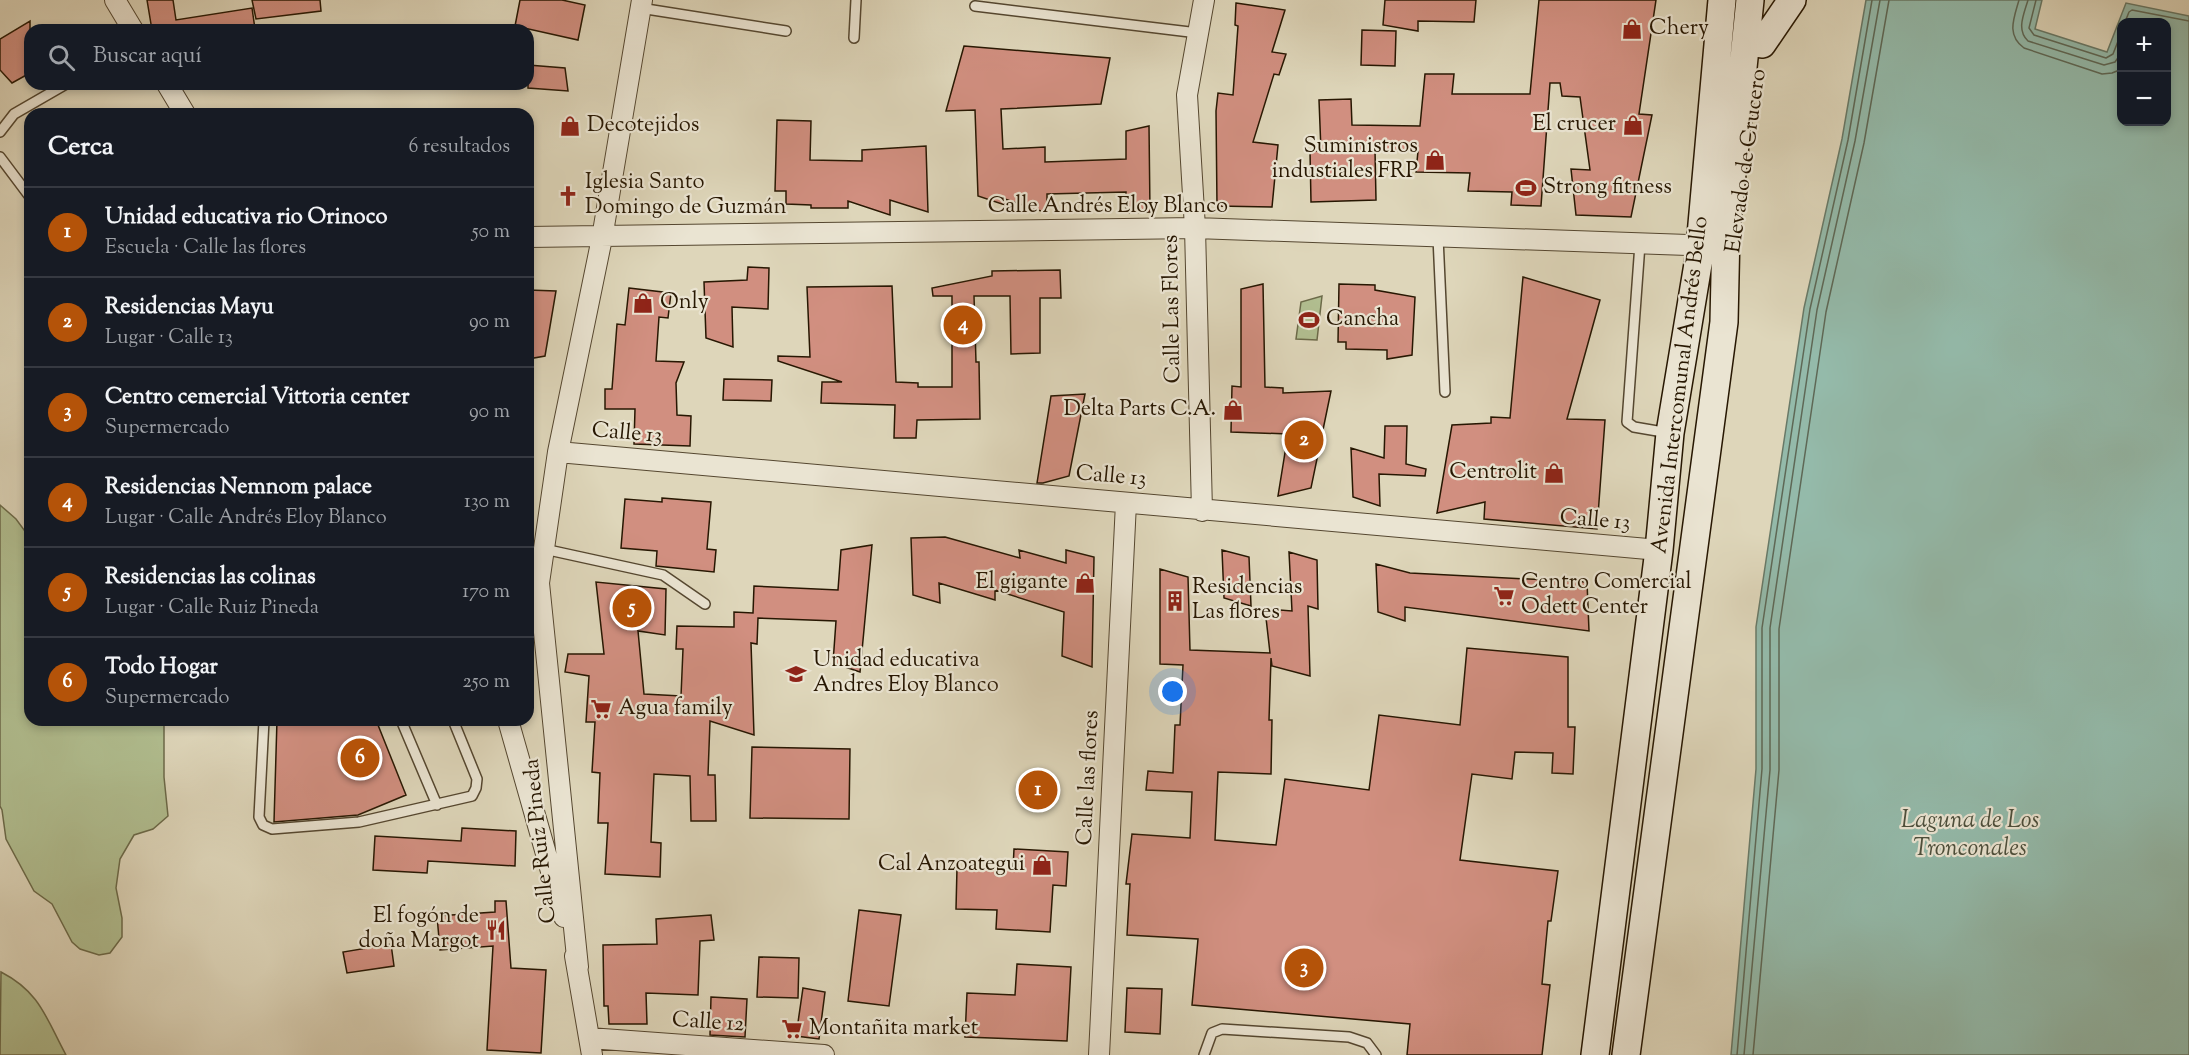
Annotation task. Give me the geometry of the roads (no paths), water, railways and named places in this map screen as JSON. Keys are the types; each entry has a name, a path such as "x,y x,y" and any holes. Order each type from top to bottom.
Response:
{"main road":[{"name":"Elevado de Crucero","path":"1705,235 1696,103 1708,0"},
{"name":"Avenida Intercomunal Andrés Bello","path":"1626,1055 1724,322 1705,235 1722,0"},
{"name":"Avenida Intercomunal Andrés Bello","path":"1595,1055 1659,550 1670,433 1750,0"},
{"name":"Elevado de Crucero","path":"1724,322 1750,156 1767,0"},
{"path":"1762,44 1792,0"}],"street":[{"path":"115,0 130,24"},
{"name":"Calle Las Flores","path":"1202,511 1195,228 1187,95 1204,0"},
{"name":"Calle Ruiz Pineda","path":"578,967 539,583 558,452 602,238 641,4"},
{"path":"171,90 181,108"},
{"name":"Calle Andrés Eloy Blanco","path":"534,237 602,238 1195,228 1641,244 1705,235"},
{"name":"Calle 13","path":"558,452 1659,550"},
{"name":"Calle las flores","path":"1099,1055 1126,503"},
{"path":"510,726 578,967 590,1047"},
{"name":"Calle 12","path":"590,1047 824,1055"}],"lane":[{"path":"854,38 856,0"},
{"path":"641,4 786,31"},
{"path":"975,6 1198,33"},
{"path":"24,108 56,90"},
{"path":"0,132 14,114 24,108"},
{"path":"0,157 24,189"},
{"path":"1437,237 1445,392"},
{"path":"1641,244 1627,422 1634,428 1670,433"},
{"path":"544,549 663,574 705,604"},
{"path":"264,726 259,817 262,825 272,829 359,822 472,796 477,779 455,726"},
{"path":"404,726 437,805"},
{"path":"1204,1055 1212,1034 1222,1029 1349,1037 1367,1042 1376,1055"}],"water":[{"name":"Laguna de Los Tronconales","path":"1866,0 2042,0 2035,29 2107,52 2117,26 2117,126 2171,126 2171,18 2120,18 2126,3 2189,16 2189,1055 1731,1055 1756,769 1756,627 1804,308 1842,139"}],"place":[{"name":"Chery","path":"1632,29"},
{"name":"El crucer","path":"1633,125"},
{"name":"Decotejidos","path":"570,126"},
{"name":"Suministros industiales FRP","path":"1435,160"},
{"name":"Strong fitness","path":"1526,188"},
{"name":"Iglesia Santo Domingo de Guzmán","path":"568,196"},
{"name":"Only","path":"643,303"},
{"name":"Cancha","path":"1309,320"},
{"name":"Residencias Nemnom palace","path":"963,325"},
{"name":"Delta Parts C.A.","path":"1233,410"},
{"name":"Residencias Mayu","path":"1304,440"},
{"name":"Centrolit","path":"1554,473"},
{"name":"El gigante","path":"1085,583"},
{"name":"Centro Comercial Odett Center","path":"1504,596"},
{"name":"Residencias Las flores","path":"1175,601"},
{"name":"Residencias las colinas","path":"632,608"},
{"name":"Unidad educativa Andres Eloy Blanco","path":"796,674"},
{"name":"Agua family","path":"601,709"},
{"name":"Todo Hogar","path":"360,758"},
{"name":"Unidad educativa rio Orinoco","path":"1038,790"},
{"name":"Cal Anzoategui","path":"1042,865"},
{"name":"El fogón de doña Margot","path":"496,930"},
{"name":"Centro cemercial Vittoria center","path":"1304,968"},
{"name":"Montañita market","path":"792,1029"}]}
